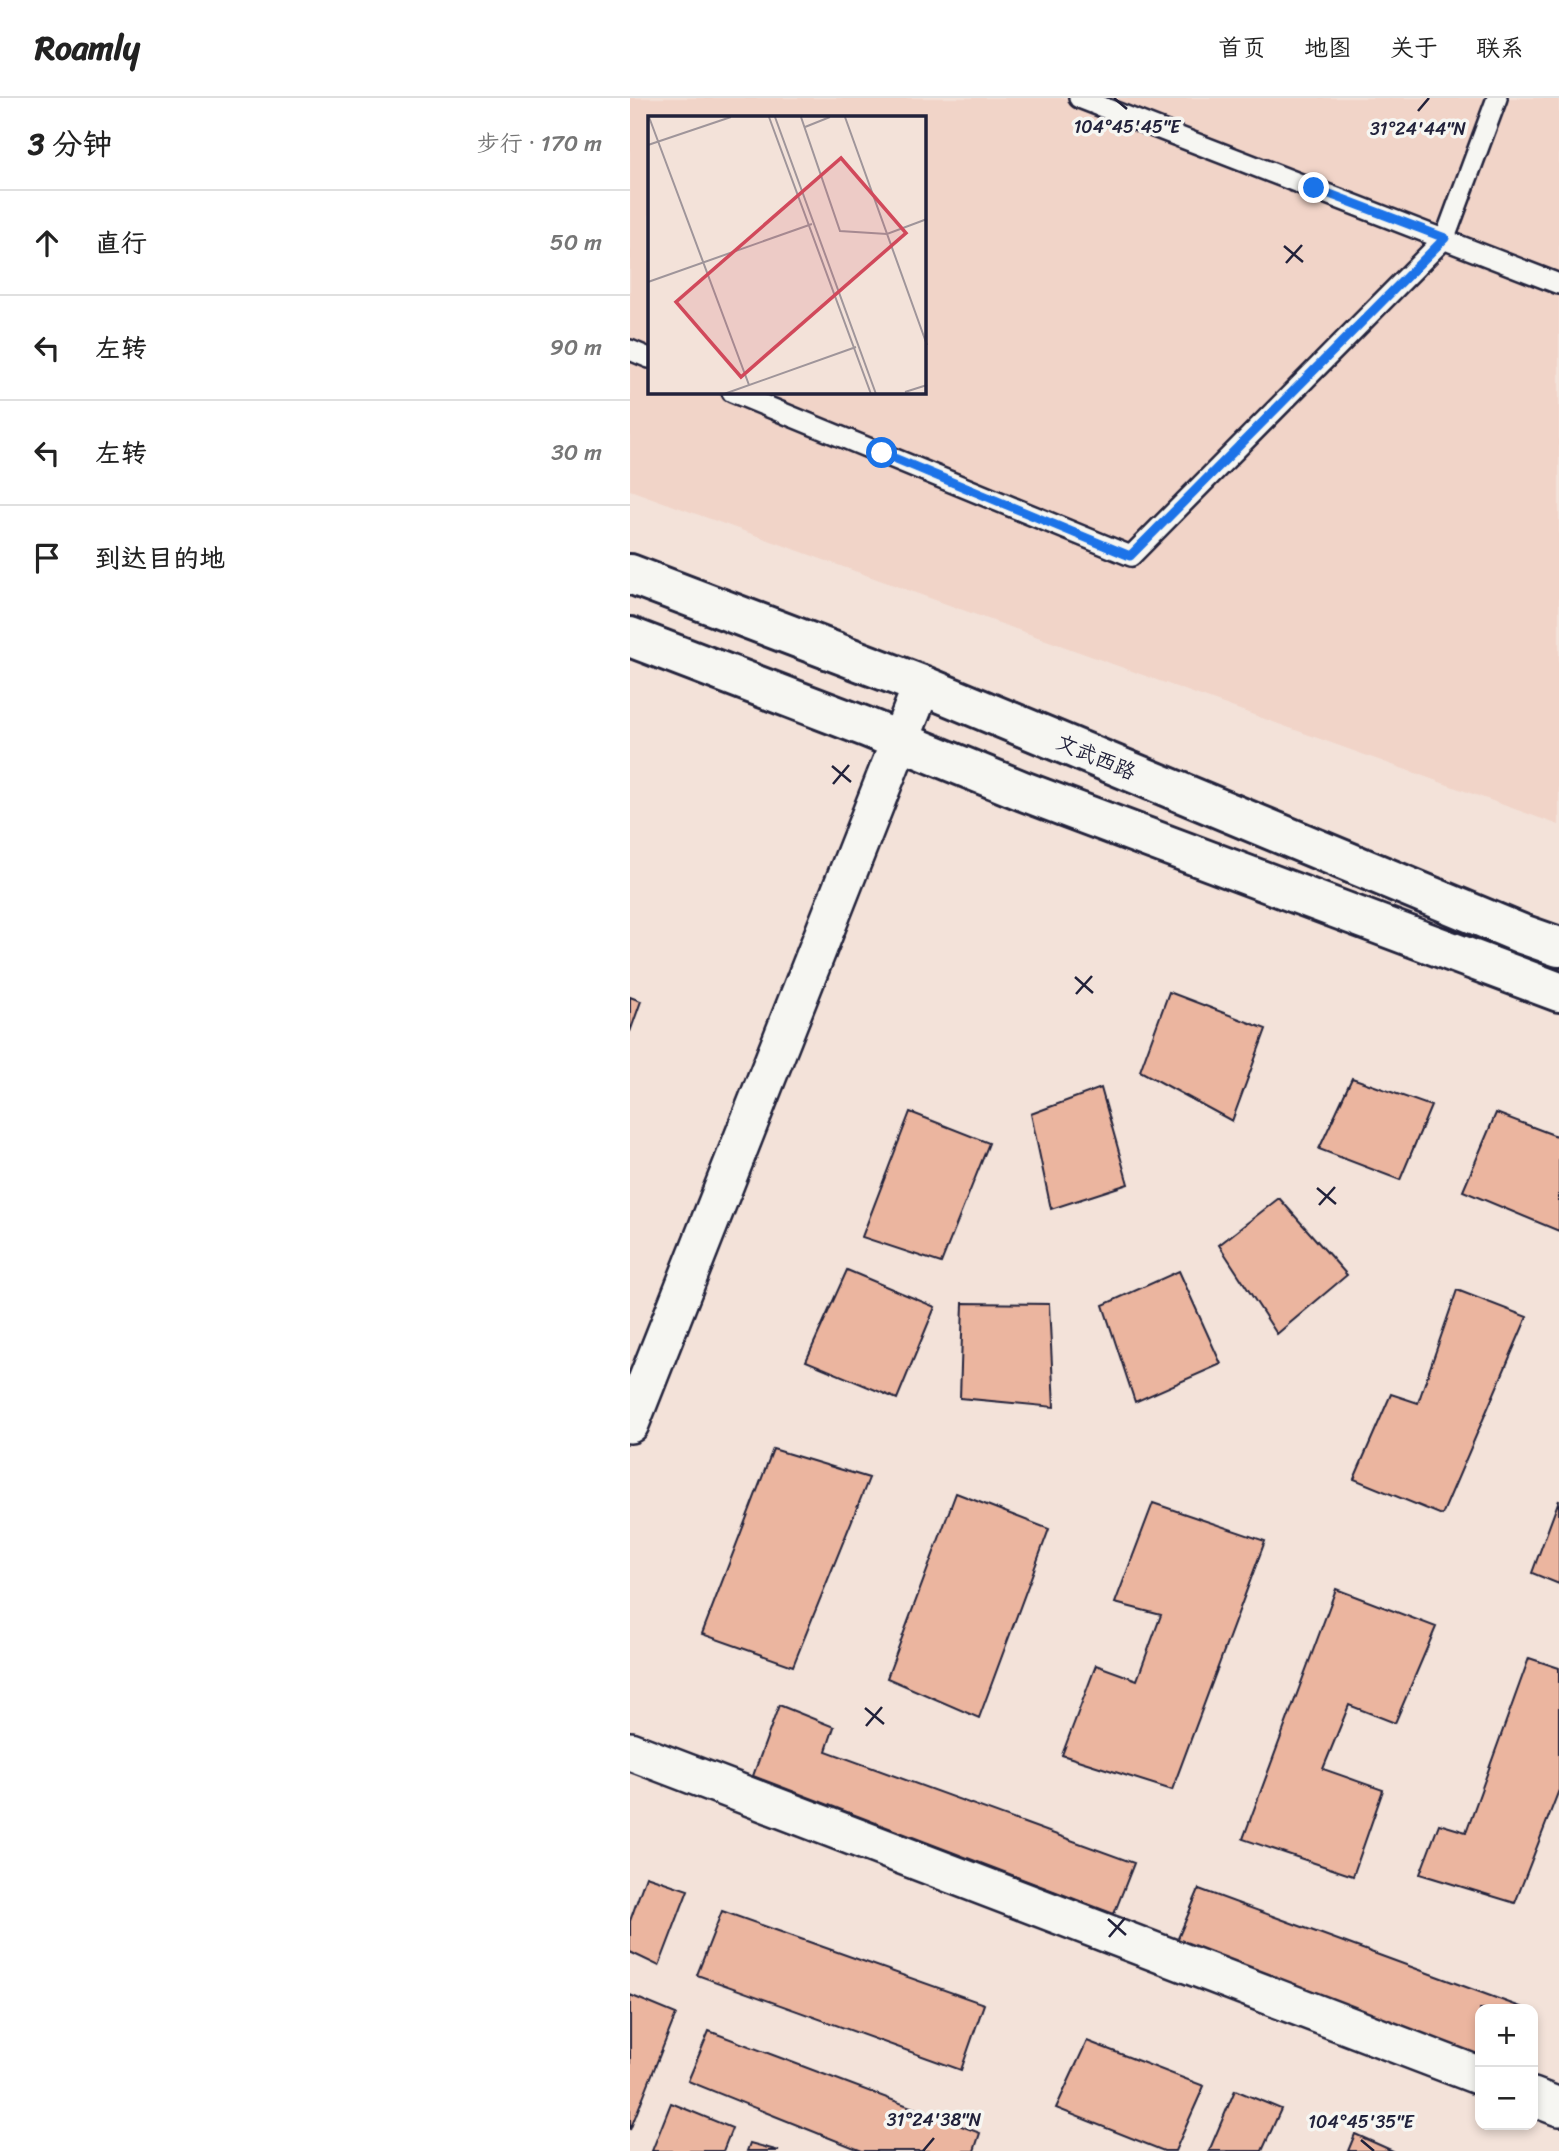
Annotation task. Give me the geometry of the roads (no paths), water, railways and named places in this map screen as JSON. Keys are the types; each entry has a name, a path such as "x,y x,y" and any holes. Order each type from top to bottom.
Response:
{"street":[{"name":"文武西路","path":"630,574 922,685 1497,924 1559,947"},
{"path":"630,637 866,727 1023,792 1559,992"},
{"path":"630,1424 922,685"},
{"path":"630,1751 1475,2074"},
{"path":"1538,2098 1559,2107"}],"lane":[{"path":"1079,98 1559,284"},
{"path":"737,394 1130,556 1445,238 1497,98"},
{"path":"630,350 648,358"}]}
